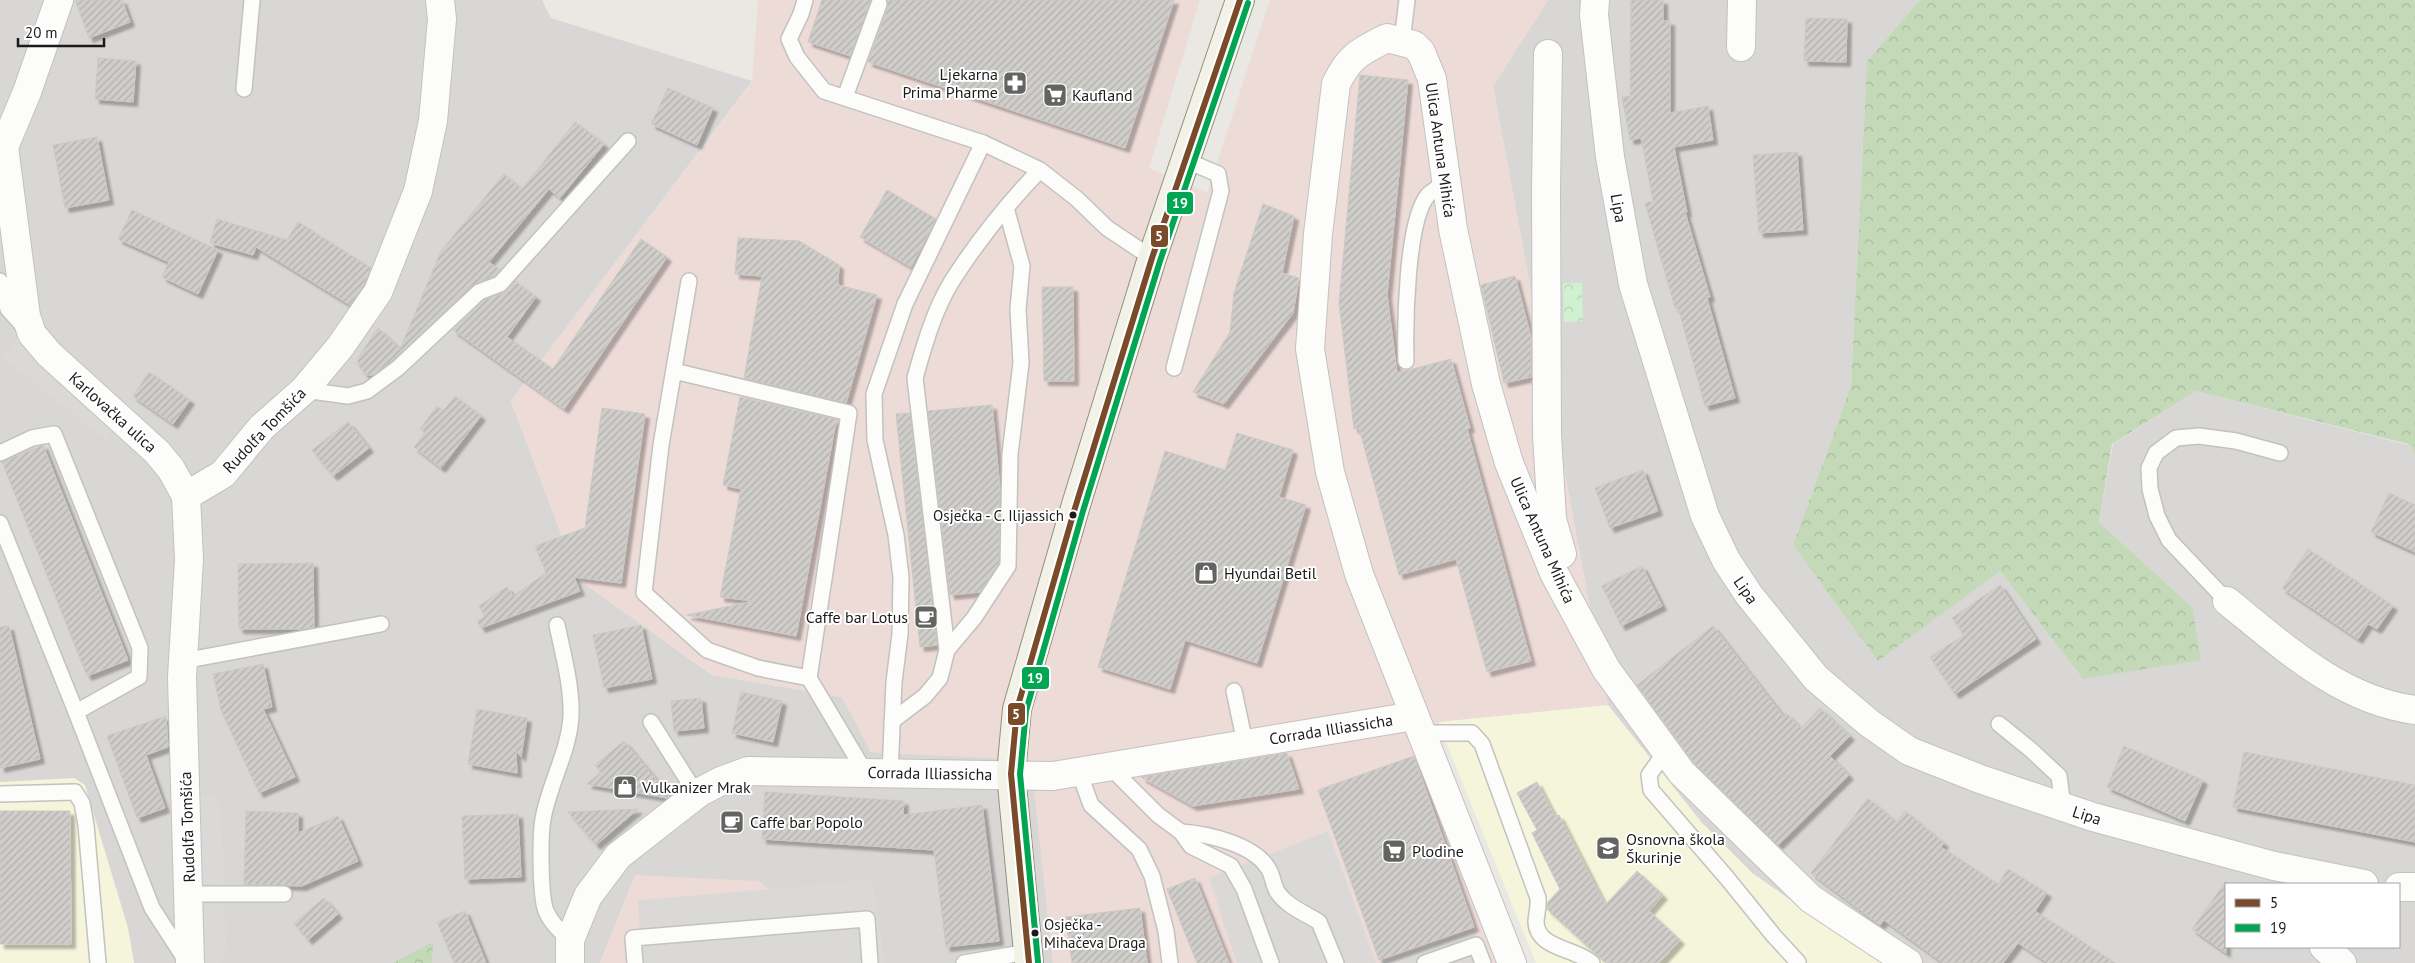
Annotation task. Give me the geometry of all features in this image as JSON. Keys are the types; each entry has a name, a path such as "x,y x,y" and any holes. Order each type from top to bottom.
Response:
{"main road":[{"path":"1028,957 1011,774 1017,709 1078,499 1152,258 1240,0"}],"street":[{"path":"2,142 27,92 59,0"},
{"name":"Rudolfa Tomšića","path":"189,963 183,661 189,559 186,496 222,474 262,427 304,390 340,347 378,292 418,191 433,121 442,19 440,0"},
{"name":"Lipa","path":"1595,0 1594,15 1610,157 1633,284 1702,507 1726,560 1751,598 1816,678 1869,723 1909,751 1980,779 2093,818 2275,875 2354,883"},
{"path":"1741,47 1742,0"},
{"path":"1402,41 1387,38 1357,53 1344,66 1336,84 1318,234 1310,349 1330,472 1359,574 1512,963"},
{"name":"Ulica Antuna Mihića","path":"1402,41 1414,45 1421,52 1432,79 1463,281 1486,384 1509,463 1554,573 1606,668 1682,773 1811,899 1908,963"},
{"path":"1548,54 1546,190 1547,435 1552,519 1564,561 1563,566 1554,573"},
{"name":"Karlovačka ulica","path":"2,142 26,316 32,334 49,354 157,452 171,469 186,496"},
{"path":"2227,601 2323,676 2366,696 2414,709"},
{"name":"Corrada Illiassicha","path":"570,952 588,896 618,856 697,795 721,781 748,771 1053,776 1246,743 1418,725"},
{"path":"2400,887 2415,887"},
{"path":"2325,948 2342,963"}],"lane":[{"path":"244,89 252,0"},
{"path":"805,0 801,14 789,39 797,57 824,90 983,143 1040,170 1077,199 1107,228 1152,258"},
{"path":"1402,41 1407,0"},
{"path":"845,97 879,4"},
{"path":"304,390 348,396 367,391 398,368 479,292 500,284 628,141"},
{"path":"878,773 892,721 900,634 901,577 896,535 875,440 874,394 906,304 983,143"},
{"path":"1174,368 1221,191 1218,174 1186,160"},
{"path":"892,721 925,696 940,678 947,650 915,378 926,339 952,282 1006,208 1040,170"},
{"path":"1406,361 1404,324 1407,288 1418,218 1428,196 1447,182"},
{"path":"947,650 974,618 1008,566 1010,454 1021,364 1018,309 1022,266 1006,208"},
{"name":"Karlovačka ulica","path":"0,281 8,309 32,334"},
{"path":"689,281 661,445 644,593 707,650 758,668 809,678 878,773"},
{"path":"674,371 849,413 809,678"},
{"path":"0,453 32,438 54,434 140,648 139,677 76,712"},
{"path":"2227,601 2169,540 2157,516 2150,489 2149,468 2156,453 2176,438 2199,436 2236,441 2280,454"},
{"path":"0,523 152,908 189,963"},
{"path":"183,661 380,624"},
{"path":"557,625 569,690 570,716 564,754 542,820 542,882 546,910 570,952"},
{"path":"1234,691 1246,743"},
{"path":"651,722 697,795"},
{"path":"1999,724 2059,776 2062,807"},
{"path":"1418,725 1472,734 1482,744 1538,898 1539,912 1536,921 1540,934 1549,942 1592,963"},
{"path":"1666,751 1649,775 1650,790 1798,962"},
{"path":"1109,766 1158,815 1181,832 1191,846 1231,866 1238,876 1271,963"},
{"path":"1079,772 1091,805 1139,849 1152,876 1166,931 1170,963"},
{"path":"0,794 75,792 82,803 86,825 98,963"},
{"path":"1181,832 1208,834 1249,851 1264,862 1270,870 1277,892 1294,909 1319,922 1336,963"},
{"path":"189,894 284,894"},
{"path":"635,963 633,938 866,919 870,963"},
{"path":"1425,963 1476,945 1483,963"},
{"path":"964,963 1028,957"}],"shaded area":[{"path":"0,0 542,0 551,18 752,81 511,401 578,579 712,675 842,697 871,752 1031,760 1053,963 884,963 871,881 770,890 635,875 600,963 0,963"},
{"path":"758,0 1200,0 1149,168 1207,193 1270,0 1548,0 1493,87 1608,705 1440,722 1413,732 1502,963 1053,963 1031,760 871,752 842,697 713,675 578,579 511,401 752,82"},
{"path":"1548,0 1920,0 1867,61 1851,386 1793,545 1878,660 2000,571 2083,679 2192,607 2099,522 2113,444 2196,391 2408,445 2415,453 2415,963 1881,963 1752,873 1702,823 1608,705 1493,86"},
{"path":"21,334 120,422 106,440 2,358"},
{"name":"Osnovna škola Škurinje","path":"1608,705 1702,823 1752,873 1881,963 1536,963 1439,722"},
{"path":"74,778 85,785 128,928 134,963 0,963 0,782"},
{"path":"197,795 218,795 221,814 224,884 199,883"},
{"path":"1328,831 1376,963 1237,963 1209,878"},
{"path":"635,875 758,881 770,890 871,881 884,963 600,963"},
{"path":"871,881 884,963 642,963 638,900"},
{"path":"200,905 225,905 226,949 221,963 199,963"},
{"path":"1474,929 1487,963 1379,963"}],"green space":[{"path":"1920,0 2415,0 2415,453 2408,444 2196,391 2112,444 2099,522 2192,607 2201,660 2083,679 2000,571 1878,661 1793,545 1851,386 1867,61"},
{"path":"1563,283 1582,283 1583,321 1564,322"},
{"path":"433,942 432,963 393,963"}],"building":[{"path":"75,0 122,0 130,22 89,38"},
{"path":"822,0 871,0 850,56 808,42"},
{"name":"Kaufland","path":"887,0 1174,0 1125,148 868,62 888,7"},
{"path":"1631,0 1663,0 1663,21 1670,21 1670,113 1708,106 1713,140 1674,147 1687,212 1685,212 1710,297 1707,298 1735,398 1705,406 1678,307 1675,308 1645,203 1653,201 1641,138 1630,140 1622,97 1630,96"},
{"path":"1806,18 1847,19 1846,62 1804,61"},
{"path":"98,58 136,61 133,102 95,99"},
{"path":"1360,75 1408,80 1387,295 1397,373 1451,359 1470,428 1467,429 1531,661 1487,672 1456,559 1399,575 1359,428 1354,429 1339,303"},
{"path":"668,88 713,108 697,145 651,124"},
{"path":"575,122 604,144 560,198 549,189 489,262 500,270 495,276 473,285 392,361 373,375 366,375 358,365 358,358 378,328 400,349 441,251 504,174 522,189"},
{"path":"97,137 109,200 65,208 53,145"},
{"path":"1797,152 1803,230 1759,233 1753,155"},
{"path":"887,190 936,219 911,267 860,237"},
{"path":"1263,204 1294,216 1282,273 1299,278 1293,313 1224,404 1193,392 1230,332 1234,293"},
{"path":"132,210 218,250 198,294 162,277 169,262 118,239"},
{"path":"217,219 287,240 298,222 371,268 364,285 350,305 256,247 253,255 210,243"},
{"path":"738,238 799,241 839,265 838,285 877,295 846,403 744,378 762,276 735,274"},
{"path":"641,239 667,257 564,409 453,330 484,300 504,293 515,281 536,297 507,337 553,369"},
{"path":"1515,276 1531,337 1531,377 1504,383 1481,285"},
{"path":"1042,287 1073,287 1074,381 1044,381"},
{"path":"149,372 190,400 173,424 133,396"},
{"path":"455,396 481,416 441,468 414,447 425,433 420,429 437,406 443,411"},
{"path":"740,397 838,420 835,427 796,636 687,615 754,601 720,597 741,489 723,485"},
{"path":"992,405 1000,490 999,563 980,592 950,595 928,411"},
{"path":"602,408 645,414 621,583 574,577 580,591 481,628 477,621 485,616 479,606 507,587 513,596 546,573 535,546 585,528"},
{"path":"910,413 937,645 920,647 896,414"},
{"path":"348,422 369,448 333,476 312,450"},
{"name":"Hyundai Betil","path":"1237,433 1293,450 1279,497 1306,505 1257,663 1185,640 1170,689 1098,667 1165,451 1225,470"},
{"path":"43,445 128,660 87,676 2,462"},
{"path":"1643,470 1658,511 1610,528 1595,488"},
{"path":"2389,493 2415,505 2415,552 2371,532"},
{"path":"2308,549 2393,606 2377,629 2368,624 2358,639 2282,588"},
{"path":"313,563 314,627 302,629 239,629 238,564"},
{"path":"1642,566 1662,606 1621,626 1602,586"},
{"path":"2000,585 2036,639 1955,694 1930,657 1964,635 1952,618"},
{"path":"641,625 652,679 604,688 593,635"},
{"path":"9,626 40,759 0,768 0,627"},
{"path":"1713,626 1784,717 1787,714 1801,728 1820,708 1850,736 1830,756 1849,775 1778,845 1694,763 1637,685"},
{"path":"263,664 272,707 263,709 295,777 259,793 221,710 213,674"},
{"path":"741,692 782,701 773,742 732,733"},
{"path":"701,698 704,728 674,731 671,701"},
{"path":"477,709 527,718 521,757 516,751 517,773 468,764"},
{"path":"166,716 168,747 146,755 165,808 137,818 107,736"},
{"path":"624,741 670,796 667,798 587,784 601,772 595,765"},
{"path":"2124,746 2203,780 2185,821 2107,787"},
{"path":"2244,752 2415,785 2415,842 2233,807"},
{"path":"1287,753 1299,789 1193,806 1141,777"},
{"name":"Plodine","path":"1414,756 1474,927 1379,960 1318,790"},
{"path":"1537,782 1555,817 1559,815 1605,905 1637,871 1663,895 1649,911 1680,940 1659,963 1606,963 1547,909 1548,902 1560,889 1532,833 1537,830 1517,793"},
{"path":"765,792 904,801 903,815 982,805 999,941 946,947 934,850 762,839"},
{"path":"1868,798 1896,822 1905,811 1944,843 1941,847 1998,884 2008,869 2047,893 2035,911 2115,963 2048,963 2018,943 2003,963 1943,963 1884,920 1880,925 1811,873"},
{"path":"638,809 596,845 568,812"},
{"path":"0,811 70,811 71,944 0,944"},
{"path":"246,811 298,813 298,833 338,816 358,861 302,886 244,884"},
{"path":"518,814 521,877 465,879 462,816"},
{"path":"1195,878 1229,963 1197,963 1167,889"},
{"path":"2226,881 2226,953 2192,929"},
{"path":"324,898 338,914 308,940 294,923"},
{"path":"1140,908 1147,963 1072,963 1066,917"},
{"path":"465,911 486,963 454,963 437,922"}],"transit line":[{"name":"5","path":"1029,963 1011,774 1017,709 1075,508 1152,258 1240,0"},
{"name":"19","path":"1038,962 1020,774 1026,711 1083,511 1160,261 1248,3"}],"place":[{"name":"Ljekarna Prima Pharme","path":"1015,83"},
{"name":"Kaufland","path":"1055,95"},
{"name":"Osječka - C. Ilijassich","path":"1073,515"},
{"name":"Hyundai Betil","path":"1206,573"},
{"name":"Caffe bar Lotus","path":"926,617"},
{"name":"Vulkanizer Mrak","path":"625,787"},
{"name":"Caffe bar Popolo","path":"732,822"},
{"name":"Osnovna škola Škurinje","path":"1608,848"},
{"name":"Plodine","path":"1394,851"},
{"name":"Osječka - Mihačeva Draga","path":"1035,933"}]}
